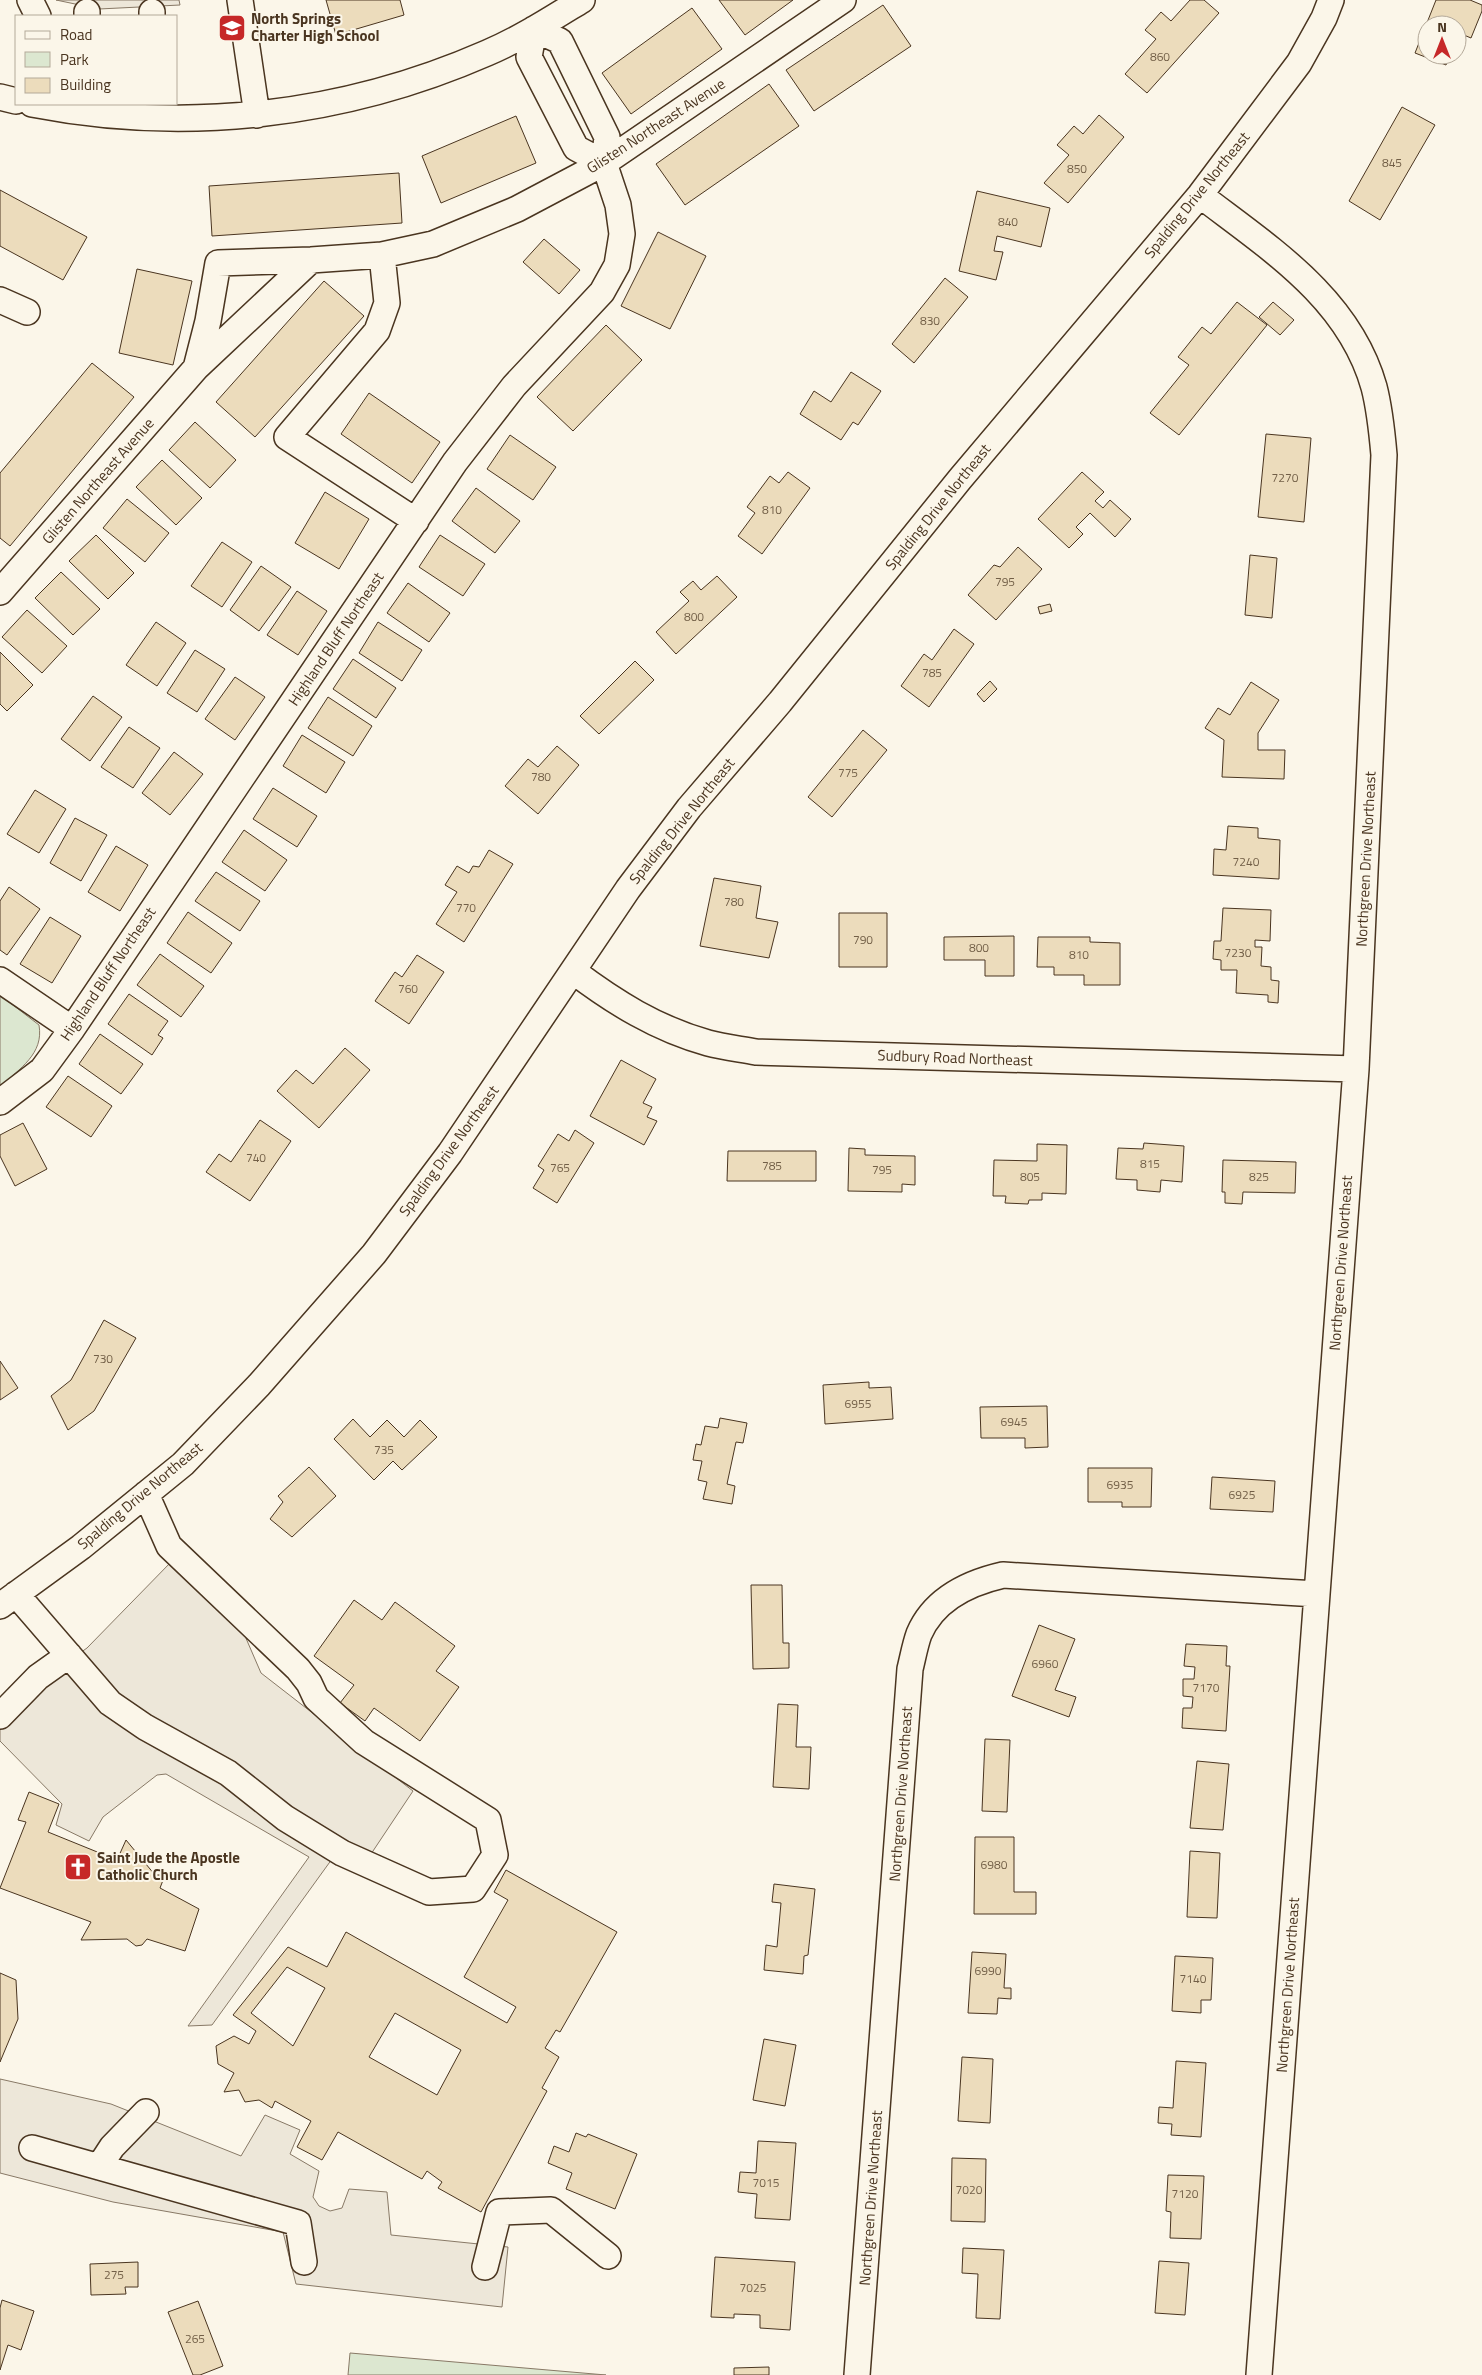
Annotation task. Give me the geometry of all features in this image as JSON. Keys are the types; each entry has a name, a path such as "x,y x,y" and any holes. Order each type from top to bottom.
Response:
{"street":[{"path":"30,0 38,15"},
{"path":"240,0 257,115"},
{"path":"39,105 132,118 198,119 257,115 314,107 378,93 428,77 488,53 534,29 582,0"},
{"name":"Glisten Northeast Avenue","path":"196,368 208,321 218,263 311,260 382,255 434,244 517,209 604,163 844,0"},
{"name":"Spalding Drive Northeast","path":"8,1600 80,1547 183,1464 259,1385 374,1254 450,1153 628,889 689,808 780,702 960,478 1200,195 1299,63 1324,18 1331,0"},
{"path":"534,29 529,57 576,148 604,163"},
{"name":"Highland Bluff Northeast","path":"0,1102 42,1070 72,1029 188,854 455,462 514,386 602,292 609,282 620,254 622,228 618,205 604,163 607,138 560,41 534,29"},
{"path":"0,98 15,101"},
{"name":"Northgreen Drive Northeast","path":"1200,195 1297,270 1329,302 1348,329 1362,354 1374,386 1380,414 1384,455 1356,1069 1259,2375"},
{"path":"382,255 387,303 377,331 287,437 416,521"},
{"name":"Glisten Northeast Avenue","path":"0,592 196,368 311,260"},
{"path":"0,300 27,312"},
{"name":"Sudbury Road Northeast","path":"573,971 612,1001 656,1024 707,1042 756,1052 1356,1069"},
{"path":"0,980 72,1029"},
{"path":"8,1600 69,1655 110,1703 145,1726 228,1773 285,1818 342,1853 429,1892 473,1888 495,1855 488,1820 364,1742 316,1698 309,1683 298,1669 169,1546 146,1494"},
{"name":"Northgreen Drive Northeast","path":"857,2375 910,1668 920,1634 933,1613 953,1594 976,1581 1003,1575 1317,1594"},
{"path":"0,1716 38,1677 69,1655"},
{"path":"99,2167 112,2147 146,2112"},
{"path":"32,2148 298,2223 304,2262"},
{"path":"485,2267 499,2212 552,2210 608,2256"}],"green space":[{"path":"0,995 39,1025 40,1035 38,1044 29,1060 0,1087"},
{"path":"350,2353 606,2375 348,2375"}],"shaded area":[{"path":"56,0 179,0 180,5 99,9"},
{"path":"172,1561 245,1636 261,1673 413,1791 359,1872 332,1859 212,2025 188,2026 309,1857 166,1774 157,1775 103,1817 89,1841 56,1825 62,1804 0,1741 0,1726 53,1672 87,1648"},
{"path":"0,2079 111,2104 241,2156 265,2115 300,2130 290,2154 319,2171 313,2197 319,2206 330,2211 342,2208 349,2189 387,2192 391,2235 508,2247 502,2307 296,2284 283,2232 113,2202 0,2173"}],"building":[{"path":"326,0 400,0 404,15 336,35"},
{"path":"719,0 793,0 745,35"},
{"path":"1190,0 1204,0 1219,13 1147,93 1125,74 1156,39 1145,30 1161,12 1171,21"},
{"path":"1436,0 1470,0 1482,5 1482,11 1471,38 1467,36 1467,15 1430,15"},
{"path":"883,5 911,46 814,111 786,70"},
{"path":"692,8 722,49 631,114 602,73"},
{"path":"769,84 799,126 685,205 656,164"},
{"path":"1402,107 1435,125 1380,220 1349,201"},
{"path":"1099,115 1124,137 1068,203 1044,183 1069,155 1057,145 1074,126 1083,134"},
{"path":"516,116 536,163 441,203 422,156"},
{"path":"399,173 402,223 212,236 209,186"},
{"path":"0,190 87,237 63,280 0,246"},
{"path":"977,191 1050,208 1041,247 997,236 994,251 1003,252 996,280 959,271"},
{"path":"658,232 706,256 670,329 621,306"},
{"path":"544,239 580,270 559,294 523,262"},
{"path":"137,269 192,281 173,365 119,353"},
{"path":"945,278 968,297 914,363 892,344"},
{"path":"324,281 364,316 255,437 216,402"},
{"path":"1237,302 1267,325 1179,435 1150,413 1189,365 1178,357 1202,327 1211,334"},
{"path":"1273,302 1294,320 1280,335 1259,317"},
{"path":"606,325 642,360 573,431 537,397"},
{"path":"92,363 134,397 10,546 0,538 0,473"},
{"path":"851,372 881,391 858,425 853,422 841,440 800,414 814,391 831,402"},
{"path":"369,393 440,442 412,483 341,434"},
{"path":"195,422 236,460 210,488 169,450"},
{"path":"1266,434 1311,438 1304,522 1258,517"},
{"path":"510,435 556,467 533,500 487,469"},
{"path":"162,460 202,498 176,525 136,487"},
{"path":"788,472 810,488 762,554 738,536 755,513 747,507 770,476 779,483"},
{"path":"1082,472 1104,492 1095,501 1103,508 1110,500 1131,519 1115,537 1090,513 1076,527 1083,534 1069,548 1038,519"},
{"path":"476,488 520,521 495,553 452,521"},
{"path":"325,492 369,519 339,569 295,543"},
{"path":"127,499 169,533 145,562 103,528"},
{"path":"96,535 134,573 108,599 69,561"},
{"path":"440,535 485,564 463,596 419,567"},
{"path":"222,542 252,562 222,607 191,586"},
{"path":"1018,547 1042,569 996,620 968,595 994,565 1000,567"},
{"path":"1250,555 1277,558 1272,618 1245,615"},
{"path":"261,566 291,587 259,631 230,610"},
{"path":"61,572 100,609 73,635 35,598"},
{"path":"717,576 737,597 676,654 656,632 689,601 680,592 693,581 701,590"},
{"path":"408,583 450,613 429,642 387,613"},
{"path":"297,591 327,611 298,655 267,635"},
{"path":"1050,604 1052,611 1040,614 1038,607"},
{"path":"27,610 67,646 42,673 2,637"},
{"path":"156,622 186,643 157,686 126,665"},
{"path":"378,622 422,650 402,681 359,653"},
{"path":"954,629 974,644 929,707 901,686 924,654 932,660"},
{"path":"195,650 225,669 197,712 167,693"},
{"path":"0,652 33,685 7,711 0,704"},
{"path":"353,659 396,688 376,718 333,689"},
{"path":"635,661 654,680 599,734 580,716"},
{"path":"235,677 265,697 235,740 205,719"},
{"path":"990,681 997,689 984,702 977,694"},
{"path":"1251,682 1279,700 1258,733 1258,750 1285,750 1284,779 1222,777 1224,740 1205,728 1218,708 1230,715"},
{"path":"93,696 122,717 90,761 61,739"},
{"path":"328,697 372,726 353,756 308,728"},
{"path":"129,727 160,748 133,788 101,767"},
{"path":"863,730 887,750 832,817 808,797"},
{"path":"302,735 345,762 326,793 283,766"},
{"path":"557,746 579,765 538,814 505,786 528,759 538,767"},
{"path":"174,752 203,774 170,815 142,793"},
{"path":"273,788 317,816 297,847 253,819"},
{"path":"35,790 66,809 39,853 7,834"},
{"path":"75,818 107,835 81,881 50,863"},
{"path":"1228,826 1258,828 1258,838 1280,840 1279,879 1213,875 1214,849 1226,850"},
{"path":"244,830 287,860 265,891 222,862"},
{"path":"116,846 148,865 120,911 88,892"},
{"path":"489,850 513,864 464,942 436,924 457,892 445,885 457,866 469,873 473,866 479,867"},
{"path":"216,872 260,901 240,931 195,901"},
{"path":"714,878 761,886 756,918 778,922 769,958 700,946"},
{"path":"9,887 40,909 7,955 0,950 0,901"},
{"path":"1223,908 1271,910 1270,941 1255,940 1255,947 1262,947 1261,966 1271,967 1271,980 1279,981 1278,1003 1268,1002 1268,995 1236,993 1237,970 1221,970 1221,960 1213,959 1214,941 1221,941"},
{"path":"188,912 232,943 211,973 167,943"},
{"path":"839,913 887,913 887,967 839,967"},
{"path":"50,917 81,936 52,983 20,964"},
{"path":"1014,936 1014,976 985,976 985,960 944,960 944,937"},
{"path":"1038,937 1090,937 1090,942 1120,943 1120,985 1084,985 1084,975 1054,975 1054,967 1037,967"},
{"path":"160,954 204,986 181,1017 137,985"},
{"path":"417,955 444,972 409,1024 375,1001 395,972 402,977"},
{"path":"129,994 168,1021 158,1035 163,1038 152,1055 108,1024"},
{"path":"100,1034 143,1064 121,1094 79,1064"},
{"path":"345,1048 370,1070 319,1128 277,1091 296,1070 313,1084"},
{"path":"621,1060 656,1079 643,1103 652,1107 647,1117 657,1121 644,1145 590,1116"},
{"path":"68,1076 112,1106 91,1137 46,1107"},
{"path":"260,1120 291,1141 250,1201 206,1172 219,1154 231,1162"},
{"path":"23,1123 47,1169 15,1186 0,1156 0,1135"},
{"path":"575,1130 594,1143 557,1203 533,1188 544,1170 538,1166 558,1134 569,1141"},
{"path":"1144,1143 1184,1146 1182,1182 1161,1180 1160,1192 1137,1190 1137,1180 1116,1179 1118,1148 1143,1149"},
{"path":"1037,1144 1067,1145 1066,1194 1042,1193 1042,1200 1029,1200 1028,1204 1005,1203 1006,1196 993,1196 994,1160 1037,1161"},
{"path":"849,1148 865,1149 865,1155 915,1156 915,1185 902,1184 902,1192 848,1191"},
{"path":"728,1151 816,1151 816,1181 727,1181"},
{"path":"1223,1160 1296,1162 1295,1193 1243,1192 1242,1204 1225,1203 1225,1192 1222,1192"},
{"path":"104,1320 136,1338 94,1411 68,1430 51,1396 71,1380"},
{"path":"0,1361 18,1388 0,1400"},
{"path":"869,1382 869,1388 891,1387 893,1419 825,1424 823,1385"},
{"path":"1047,1406 1048,1447 1025,1448 1025,1438 981,1438 980,1407"},
{"path":"720,1418 747,1423 743,1443 736,1442 727,1484 735,1486 732,1504 703,1499 707,1482 698,1480 702,1461 693,1460 696,1444 701,1445 705,1426 718,1428"},
{"path":"353,1419 370,1437 387,1420 404,1437 420,1420 437,1437 402,1470 393,1461 374,1480 334,1439"},
{"path":"309,1467 336,1496 292,1537 270,1519 283,1502 278,1496"},
{"path":"1088,1468 1152,1468 1151,1507 1122,1507 1122,1502 1088,1502"},
{"path":"1212,1477 1275,1481 1273,1512 1210,1509"},
{"path":"751,1585 782,1585 783,1643 789,1643 789,1668 753,1669"},
{"path":"354,1600 382,1620 395,1602 455,1646 436,1671 459,1687 420,1741 374,1708 365,1721 340,1703 354,1685 314,1656"},
{"path":"1039,1625 1075,1639 1055,1690 1076,1697 1069,1717 1012,1696"},
{"path":"1186,1644 1227,1646 1226,1666 1230,1666 1226,1731 1182,1728 1183,1708 1192,1708 1193,1697 1183,1696 1183,1679 1194,1679 1195,1667 1184,1666"},
{"path":"778,1704 798,1705 796,1747 811,1747 809,1789 773,1787"},
{"path":"985,1739 1010,1740 1007,1812 982,1811"},
{"path":"1197,1761 1229,1764 1223,1830 1190,1828"},
{"name":"Saint Jude the Apostle Catholic Church","path":"29,1792 59,1804 48,1832 117,1860 126,1840 155,1875 165,1875 160,1888 199,1909 185,1951 147,1939 142,1945 136,1946 127,1939 81,1940 91,1922 0,1888 26,1822 18,1820"},
{"path":"975,1837 1014,1837 1014,1892 1036,1892 1036,1914 974,1914"},
{"path":"1190,1851 1220,1853 1217,1918 1187,1917"},
{"path":"506,1870 617,1932 560,2032 556,2030 545,2048 559,2057 542,2088 547,2091 481,2212 438,2188 442,2182 427,2171 422,2179 338,2132 322,2160 297,2147 311,2121 275,2101 272,2108 259,2100 245,2102 239,2090 224,2092 234,2073 218,2064 216,2046 234,2036 249,2044 256,2031 233,2015 288,1947 327,1967 346,1932 507,2023 516,2007 464,1977 508,1900 494,1892","holes":["287,1967 325,1988 293,2046 251,2013","395,2013 461,2050 437,2095 369,2057"]},
{"path":"774,1884 815,1889 808,1955 804,1956 803,1974 764,1970 766,1945 777,1947 781,1903 772,1902"},
{"path":"972,1952 1006,1954 1004,1988 1011,1988 1011,1999 998,1998 997,2014 968,2013"},
{"path":"1175,1956 1213,1958 1211,2000 1201,2000 1201,2013 1172,2011"},
{"path":"0,1973 16,1980 18,2019 0,2062"},
{"path":"764,2039 796,2045 785,2106 753,2100"},
{"path":"962,2057 993,2059 990,2123 958,2121"},
{"path":"1176,2061 1206,2063 1201,2137 1171,2135 1172,2124 1158,2123 1159,2107 1173,2108"},
{"path":"576,2133 586,2137 588,2134 637,2154 615,2209 566,2189 572,2173 548,2163 554,2146 569,2152"},
{"path":"758,2141 796,2143 790,2220 755,2218 757,2194 738,2192 740,2172 756,2173"},
{"path":"952,2158 986,2159 985,2222 951,2221"},
{"path":"1168,2175 1204,2176 1201,2239 1170,2238 1171,2212 1166,2211"},
{"path":"963,2248 1004,2250 1000,2319 976,2318 978,2274 962,2273"},
{"path":"715,2257 795,2262 790,2330 760,2328 760,2315 734,2314 734,2318 711,2317"},
{"path":"1159,2261 1189,2263 1185,2315 1155,2313"},
{"path":"138,2262 138,2287 125,2287 126,2294 91,2295 90,2264"},
{"path":"2,2300 34,2311 21,2350 8,2345 0,2370 0,2308"},
{"path":"198,2301 223,2366 200,2375 193,2375 168,2312"},
{"path":"769,2367 769,2375 734,2375 734,2368"}],"place":[{"name":"North Springs Charter High School","path":"232,28"},
{"name":"Saint Jude the Apostle Catholic Church","path":"78,1867"}]}
